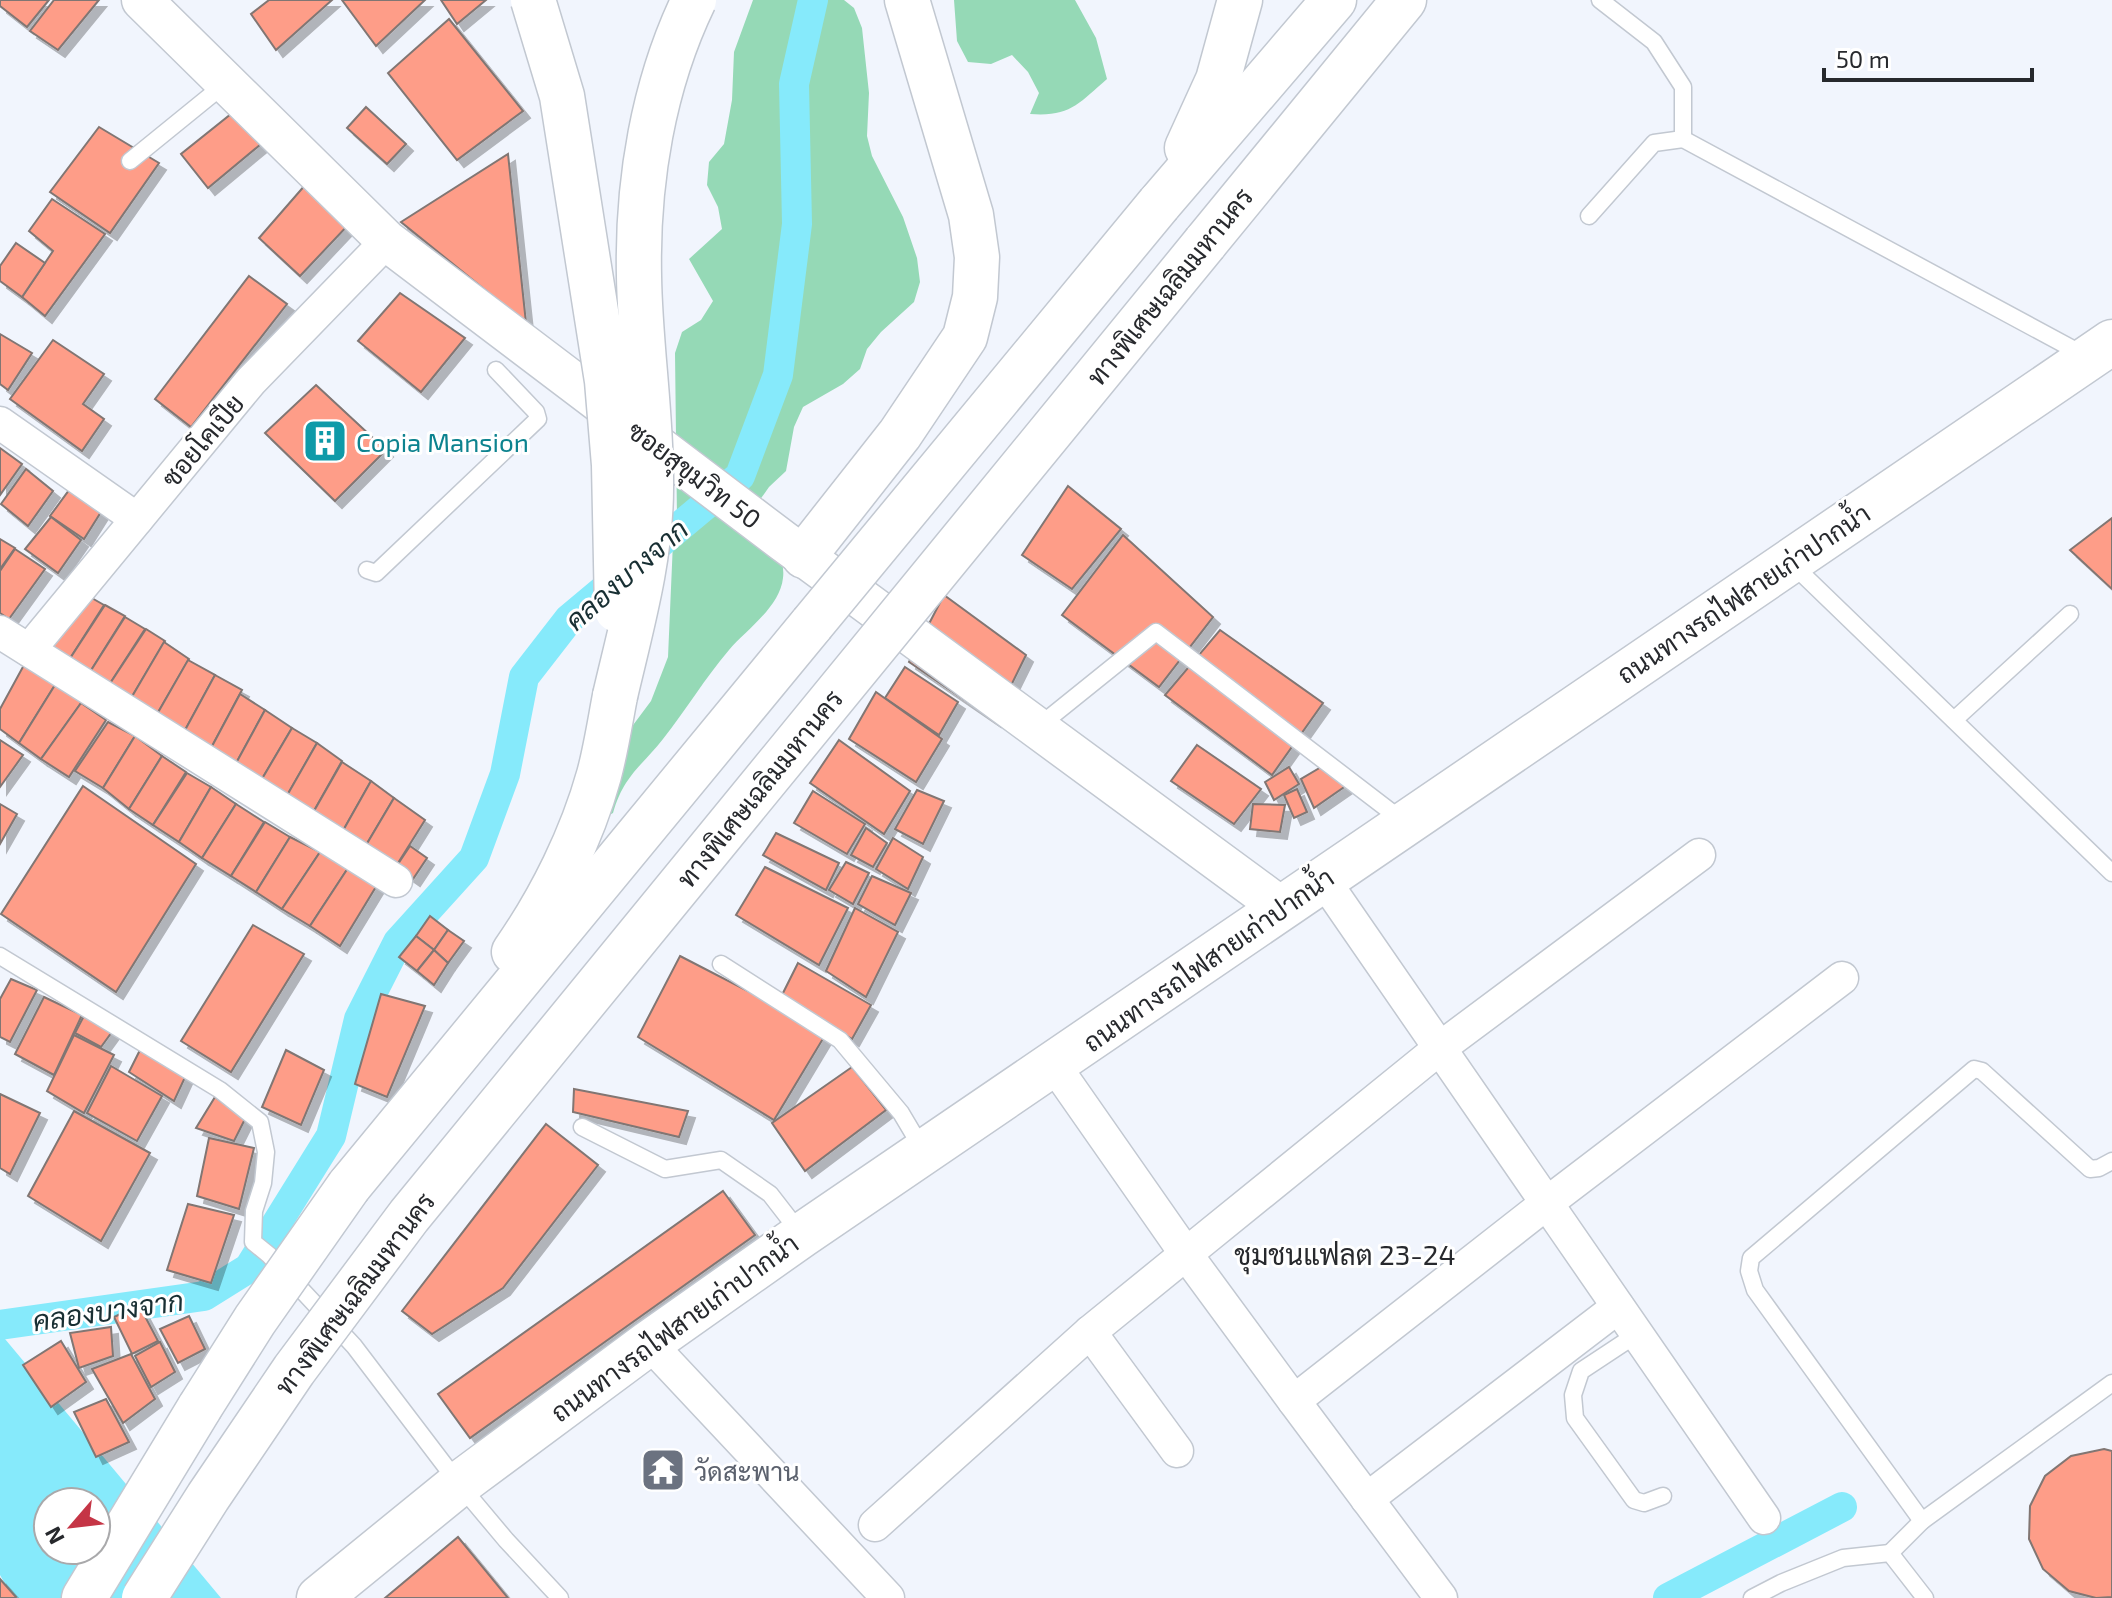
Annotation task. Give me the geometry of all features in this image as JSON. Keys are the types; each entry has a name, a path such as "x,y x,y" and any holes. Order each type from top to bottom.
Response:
{"main road":[{"path":"533,0 562,96 607,381 616,523 615,696"},
{"path":"84,1598 169,1454 247,1333 529,931 572,850 599,775 649,543 650,427 639,275 643,166 674,40 694,0"},
{"path":"804,556 900,434 965,337 975,297 977,257 971,215 907,0"},
{"path":"1159,204 1218,80 1240,0"},
{"path":"349,1186 1159,204 1334,0"},
{"name":"ทางพิเศษเฉลิมมหานคร","path":"144,1598 294,1370 409,1216 1404,0"},
{"name":"ถนนทางรถไฟสายเก่าปากน้ำ","path":"319,1598 459,1484 649,1343 802,1235 2100,350"}],"street":[{"name":"ซอยสุขุมวิท 50","path":"142,0 506,361 569,378 804,556 1282,908"},
{"name":"ซอยโคเปีย","path":"29,650 251,381 387,241"},
{"path":"0,423 137,519"},
{"path":"0,632 396,881"},
{"path":"875,1525 1090,1332 1440,1048 1699,855"},
{"path":"1323,879 1764,1518"},
{"path":"1294,1401 1842,978"},
{"path":"1054,1065 1186,1254 1441,1598"},
{"path":"1367,1499 1618,1307"},
{"path":"1090,1332 1177,1451"},
{"path":"649,1343 888,1598"}],"lane":[{"path":"1600,0 1654,42 1683,87 1683,139"},
{"path":"130,161 226,83"},
{"path":"1589,216 1654,143 1683,139 2100,350"},
{"path":"367,570 376,573 538,419 538,414 506,361"},
{"path":"1790,561 2112,873"},
{"path":"1954,720 2070,614"},
{"path":"1038,727 1156,632 1406,823"},
{"path":"0,956 220,1090 260,1122 266,1152 263,1183 254,1211 253,1242 269,1255 354,1346 459,1484 560,1598"},
{"path":"721,964 840,1040 901,1113 924,1152"},
{"path":"1922,1521 1755,1290 1749,1271 1751,1258 1974,1069 1982,1071 2090,1169 2112,1161"},
{"path":"582,1127 665,1169 721,1160 770,1194 802,1235"},
{"path":"1637,1334 1581,1371 1573,1395 1575,1418 1634,1500 1644,1503 1663,1496"},
{"path":"1752,1598 1843,1558 1890,1553 1922,1521 2112,1383"},
{"path":"1890,1553 1925,1598"}],"green space":[{"path":"753,0 844,0 854,8 862,28 869,93 867,136 872,156 903,217 917,258 920,282 914,302 867,349 860,369 843,384 803,407 794,427 786,471 757,504 782,559 783,578 776,599 720,661 663,739 634,772 622,789 613,813 592,824 610,756 651,701 668,657 673,542 677,519 675,353 682,332 701,320 713,301 689,259 722,229 718,207 707,185 709,162 724,144 732,100 734,52"},
{"path":"954,0 1075,0 1096,38 1107,79 1073,107 1055,113 1030,114 1039,93 1028,72 1012,55 991,64 968,62 957,41"}],"water":[{"path":"0,1333 221,1598 13,1598 0,1575"}],"building":[{"path":"0,0 49,0 27,27 0,6"},
{"path":"54,0 99,0 58,50 30,31"},
{"path":"269,0 332,0 276,50 251,14"},
{"path":"342,0 425,0 376,46"},
{"path":"441,0 486,0 457,24"},
{"path":"449,19 523,111 457,160 388,73"},
{"path":"366,107 406,144 387,164 347,128"},
{"path":"236,110 261,144 208,188 181,154"},
{"path":"99,127 159,163 110,233 50,192"},
{"path":"508,154 526,323 401,222"},
{"path":"306,184 350,223 300,276 259,238"},
{"path":"52,199 105,234 45,316 22,297 53,251 29,231"},
{"path":"16,243 45,263 22,297 0,281 0,266"},
{"path":"249,276 287,304 191,427 155,399"},
{"path":"400,293 465,338 421,392 358,341"},
{"path":"0,334 32,353 8,390 0,384"},
{"path":"53,340 104,374 83,404 104,419 82,451 10,399"},
{"name":"Copia Mansion","path":"316,385 386,450 335,501 265,433"},
{"path":"0,448 22,464 0,495"},
{"path":"26,469 53,491 28,526 1,504"},
{"path":"75,482 106,504 84,539 50,516"},
{"path":"1068,486 1121,529 1072,589 1022,555"},
{"path":"51,517 81,540 58,573 25,549"},
{"path":"2112,518 2112,589 2070,550"},
{"path":"1123,535 1213,617 1159,687 1062,615"},
{"path":"0,539 15,548 0,569"},
{"path":"15,549 45,569 9,619 0,613 0,571"},
{"path":"83,593 104,605 69,660 46,645"},
{"path":"944,595 1026,655 994,720 909,662"},
{"path":"105,605 125,616 90,672 69,660"},
{"path":"125,617 145,629 109,685 90,672"},
{"path":"146,629 165,641 130,700 109,685"},
{"path":"1220,630 1323,703 1272,775 1165,695"},
{"path":"164,642 189,659 156,716 130,700"},
{"path":"188,660 215,675 184,732 156,716"},
{"path":"24,665 55,685 19,743 0,729 0,709"},
{"path":"905,667 958,702 939,735 885,698"},
{"path":"215,675 242,690 210,750 184,732"},
{"path":"55,685 82,702 41,759 19,743"},
{"path":"876,692 942,739 916,782 849,739"},
{"path":"240,694 265,710 234,767 210,750"},
{"path":"81,703 106,720 69,777 41,759"},
{"path":"265,710 292,728 259,784 234,767"},
{"path":"108,722 135,736 103,788 75,771"},
{"path":"292,728 317,743 285,799 259,784"},
{"path":"135,736 162,756 129,809 103,788"},
{"path":"0,740 23,755 0,787"},
{"path":"839,740 910,791 884,834 810,783"},
{"path":"317,743 342,761 310,818 285,799"},
{"path":"1197,745 1261,789 1234,824 1171,781"},
{"path":"162,756 186,772 153,825 129,809"},
{"path":"342,762 371,781 340,836 310,818"},
{"path":"1328,763 1347,785 1314,808 1301,779"},
{"path":"1289,767 1299,784 1274,800 1265,782"},
{"path":"187,773 211,787 179,842 153,825"},
{"path":"371,781 394,798 362,852 340,836"},
{"path":"83,786 196,864 116,992 1,914"},
{"path":"211,787 236,804 202,858 179,842"},
{"path":"1297,789 1307,812 1294,818 1284,795"},
{"path":"917,790 944,801 923,844 895,829"},
{"path":"813,791 865,824 847,854 794,823"},
{"path":"394,798 425,820 393,871 362,852"},
{"path":"0,804 17,814 0,844"},
{"path":"236,804 264,822 231,876 202,858"},
{"path":"1253,804 1285,805 1280,832 1250,829"},
{"path":"265,822 290,837 256,892 231,876"},
{"path":"866,828 887,843 873,867 851,855"},
{"path":"776,833 839,863 826,890 763,855"},
{"path":"290,837 320,852 282,909 256,892"},
{"path":"893,838 923,857 908,889 876,869"},
{"path":"410,846 427,858 413,879 396,867"},
{"path":"320,852 348,868 310,926 282,909"},
{"path":"846,862 869,873 853,904 829,890"},
{"path":"765,867 848,908 819,965 736,915"},
{"path":"348,868 377,885 340,946 310,926"},
{"path":"872,876 911,893 895,925 858,904"},
{"path":"855,908 898,932 866,997 826,971"},
{"path":"430,916 448,930 434,950 416,936"},
{"path":"253,925 304,954 231,1072 181,1041"},
{"path":"448,930 464,941 448,963 434,950"},
{"path":"416,936 434,950 417,971 399,957"},
{"path":"434,950 448,963 434,985 417,971"},
{"path":"680,956 827,1032 774,1120 638,1037"},
{"path":"798,963 871,1005 852,1039 782,995"},
{"path":"11,979 37,990 10,1042 0,1037 0,999"},
{"path":"381,994 425,1006 387,1097 355,1084"},
{"path":"44,997 82,1015 54,1075 15,1054"},
{"path":"86,1012 114,1029 101,1047 75,1033"},
{"path":"74,1035 114,1055 84,1113 47,1091"},
{"path":"142,1046 187,1073 174,1101 129,1072"},
{"path":"286,1050 324,1070 301,1125 262,1107"},
{"path":"111,1066 162,1096 137,1141 87,1113"},
{"path":"852,1067 886,1110 805,1171 772,1123"},
{"path":"574,1089 688,1111 679,1137 573,1112"},
{"path":"0,1094 40,1113 10,1174 0,1168"},
{"path":"215,1097 245,1119 234,1141 196,1128"},
{"path":"74,1111 150,1153 101,1241 28,1196"},
{"path":"546,1124 598,1165 503,1288 432,1334 402,1311"},
{"path":"209,1138 254,1148 239,1209 197,1196"},
{"path":"723,1191 755,1235 470,1438 438,1394"},
{"path":"188,1204 234,1215 211,1283 167,1270"},
{"path":"139,1305 158,1341 132,1354 114,1317"},
{"path":"189,1316 205,1349 178,1363 160,1329"},
{"path":"111,1327 113,1356 79,1368 70,1333"},
{"path":"61,1341 86,1382 51,1407 23,1365"},
{"path":"160,1342 175,1372 151,1387 135,1356"},
{"path":"131,1354 155,1399 123,1423 92,1369"},
{"path":"106,1399 129,1442 96,1457 74,1412"},
{"path":"2104,1449 2112,1451 2112,1597 2096,1598 2069,1591 2043,1569 2029,1539 2030,1506 2045,1476 2071,1456"},
{"path":"458,1537 508,1598 385,1598"},
{"path":"0,1579 16,1597 15,1598 0,1598"}],"waterway":[{"name":"คลองบางจาก","path":"0,1325 204,1296 249,1268 331,1136 359,1019 398,942 474,858 505,774 524,677 569,619 740,476 778,375 797,224 794,84 813,0"},
{"path":"1668,1598 1842,1507"}],"place":[{"name":"Copia Mansion","path":"325,441"},
{"name":"วัดสะพาน","path":"663,1470"}],"district":[{"name":"ชุมชนแฟลต 23-24","path":"1345,1254"}]}
